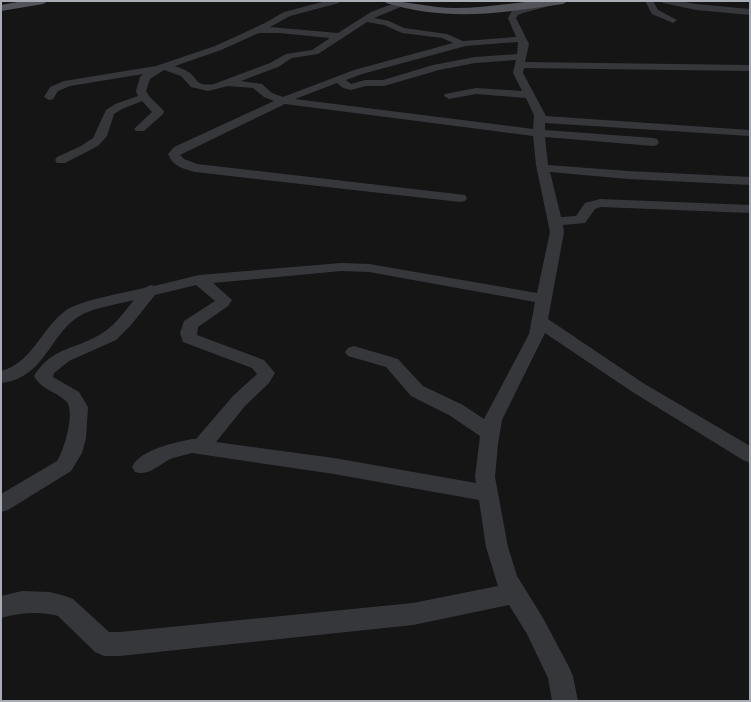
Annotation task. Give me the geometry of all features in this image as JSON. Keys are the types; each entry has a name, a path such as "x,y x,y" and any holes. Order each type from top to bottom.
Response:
{"main road":[{"path":"1,8 43,1"},
{"path":"395,3 424,9 453,11 488,10 557,2"}],"street":[{"path":"49,96 54,89 68,83 131,74 163,67 214,49 270,24 287,14 336,1"},
{"path":"649,1 655,12 673,20"},
{"path":"666,1 696,7 750,12"},
{"path":"557,2 520,11 513,15 512,18 524,44 518,73 540,115 543,168 556,221 557,232 537,334 493,420 488,444 485,477 499,553 506,580 535,626 560,676 565,701"},
{"path":"140,129 157,114 158,111 144,97 141,91 144,79 163,67 185,74 192,83 204,88 211,88 274,65 290,56 315,52 337,36 395,3"},
{"path":"365,20 386,23 402,30 444,36 462,44"},
{"path":"257,30 279,30 337,36"},
{"path":"460,198 195,168 175,158 174,154 178,150 305,91 338,79 462,44 522,39"},
{"path":"338,79 347,86 351,87 365,83 384,83 437,67 475,60 750,68"},
{"path":"226,83 258,86 265,93 284,101 540,126 653,142"},
{"path":"449,96 476,91 530,95"},
{"path":"61,160 96,142 110,112 127,103 144,97"},
{"path":"540,126 750,133"},
{"path":"543,168 628,175 750,181"},
{"path":"556,221 580,220 590,206 600,203 750,209"},
{"path":"1,377 8,377 21,371 71,314 94,304 199,280 355,267 369,268 544,299"},
{"path":"199,280 224,300 222,303 190,325 188,333 189,338 254,363 264,369 266,373 263,379 239,401 201,447"},
{"path":"1,504 64,466 69,461 73,452 79,407 78,402 74,396 46,381 43,376 45,369 61,359 110,336 151,290"},
{"path":"540,321 637,387 750,455"},
{"path":"354,352 392,363 417,391 456,410 490,433"},
{"path":"142,467 167,452 192,446 334,466 488,493"},
{"path":"1,607 22,602 50,603 65,607 104,644 120,644 413,614 515,593"}]}
